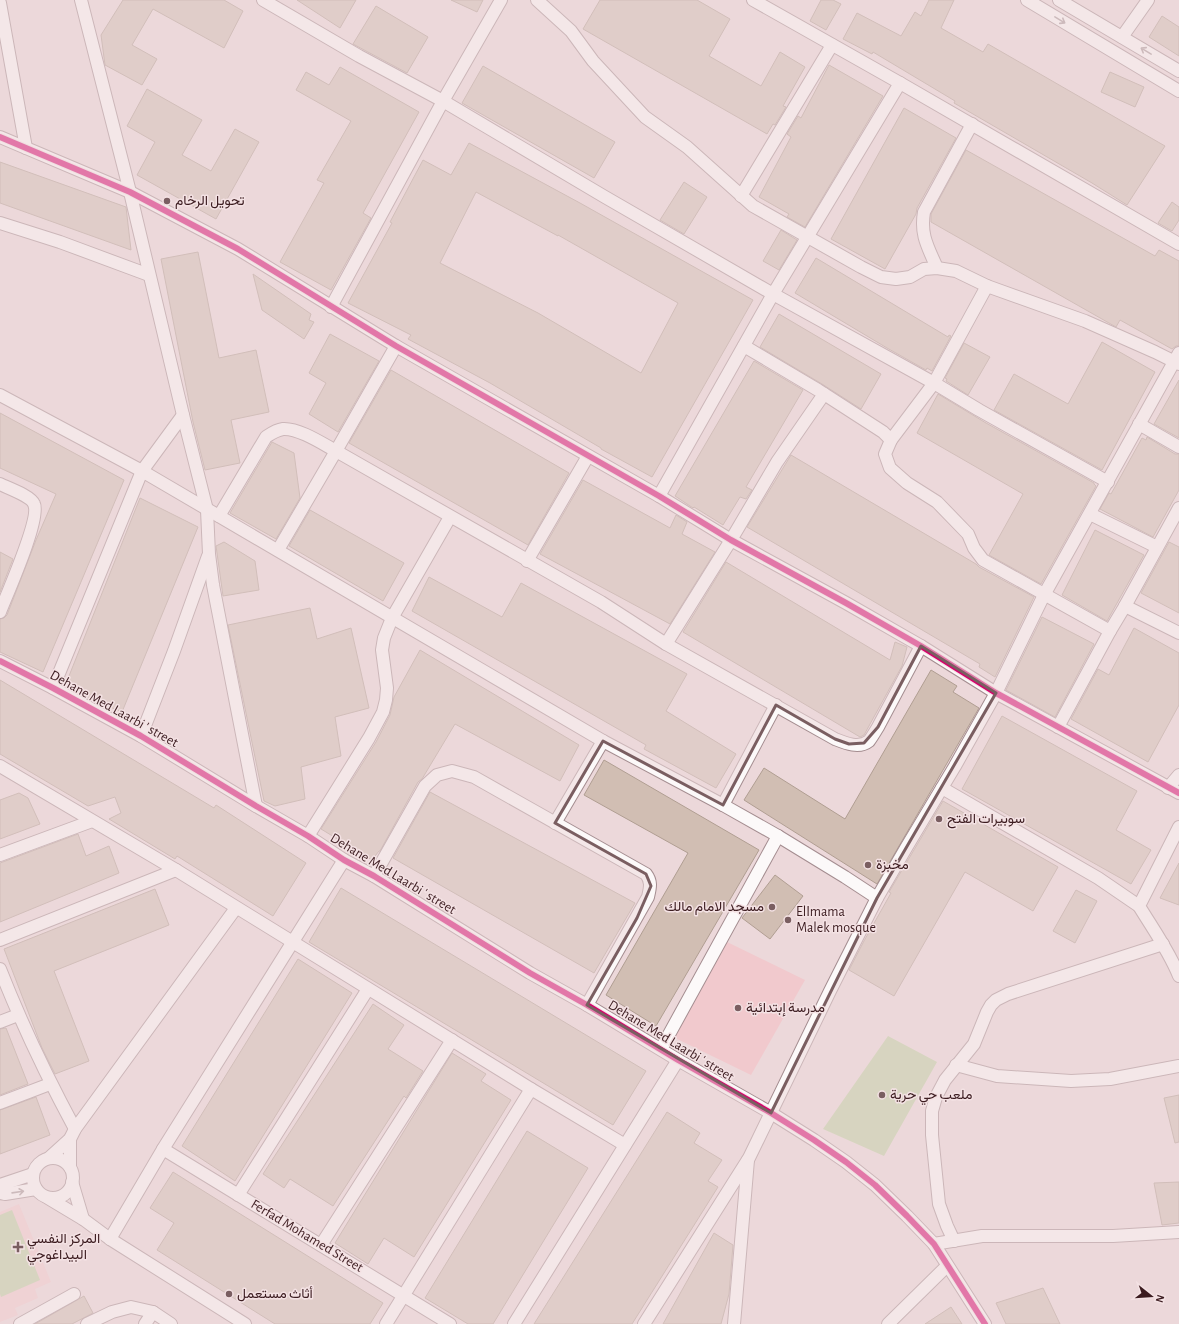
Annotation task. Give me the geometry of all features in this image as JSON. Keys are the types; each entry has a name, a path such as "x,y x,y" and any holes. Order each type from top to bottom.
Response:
{"street":[{"path":"81,0 130,192 183,416 207,510 209,554 256,806"},
{"path":"265,0 359,56 443,102 773,294 1108,482"},
{"path":"331,307 443,102 501,0"},
{"path":"537,0 571,31 593,61 645,117 687,147 753,206 861,267 881,277 896,279 910,277 924,269 937,268 956,271 987,286 1085,321 1178,360 1139,424 1044,595 996,693 877,898 749,1158 644,1324"},
{"path":"753,0 972,124 1179,244"},
{"path":"1027,0 1179,91"},
{"path":"1059,0 1179,71"},
{"path":"1122,37 1148,0"},
{"path":"0,3 26,148"},
{"path":"741,196 832,45"},
{"path":"659,496 773,294 900,83"},
{"path":"937,268 923,236 922,224 924,212 972,124"},
{"path":"0,137 130,192 238,249 396,346 659,496 731,540 922,646 996,693 1179,793"},
{"path":"0,223 60,242 149,275"},
{"path":"987,286 934,383 891,440 885,454 890,468 907,483 938,502 968,534 974,548 983,560 1110,631"},
{"path":"278,550 396,346"},
{"path":"744,346 824,394 883,432 891,440"},
{"path":"666,644 731,540 777,462 824,394"},
{"path":"0,395 142,471 603,741 778,836 877,898"},
{"path":"53,688 142,471 183,416"},
{"path":"1139,424 1179,447"},
{"path":"219,516 258,448 266,437 274,432 288,429 301,433 336,451 601,602 666,644 835,739 849,744 864,743 868,741 878,727 922,646"},
{"path":"527,560 588,456"},
{"path":"0,484 27,497 35,505 35,511 31,530 19,565 0,612"},
{"path":"1058,727 1157,547 1174,529 1179,508"},
{"path":"1090,514 1157,547"},
{"path":"308,836 369,738 383,712 387,688 382,650 384,638 392,618 450,517"},
{"path":"141,736 209,554"},
{"path":"1125,606 1179,633"},
{"name":"Dehane Med Laarbi ' street","path":"0,661 141,736 308,836 344,860 374,876 530,973 771,1113 814,1140 846,1162 875,1185 934,1244 985,1324"},
{"path":"723,805 776,705"},
{"path":"555,823 603,741"},
{"path":"1,768 176,870 531,1089 625,1145"},
{"path":"374,876 425,786 437,774 452,771 474,777 646,874 650,879 651,886 648,897 587,1005"},
{"path":"1168,788 1179,775"},
{"path":"942,788 1098,878 1139,906 1163,944 1179,976"},
{"path":"0,855 92,821"},
{"path":"1139,906 1179,827"},
{"path":"661,1050 778,836"},
{"path":"110,1239 164,1149 344,860"},
{"path":"0,940 176,870"},
{"path":"236,908 73,1134 49,1158 42,1161 36,1167 33,1174 33,1182 41,1195 82,1219 110,1239 245,1324"},
{"path":"954,1241 946,1226 939,1204 933,1141 932,1111 936,1097 945,1080 974,1044 991,1005 996,1000 1008,994 1163,944"},
{"path":"0,969 18,1015 73,1134 70,1167 72,1182 82,1219"},
{"path":"238,1195 368,989"},
{"path":"0,1022 18,1015"},
{"path":"321,1245 452,1040"},
{"path":"514,1324 678,1060"},
{"path":"956,1065 997,1076 1071,1081 1110,1079 1179,1066"},
{"path":"0,1104 50,1084"},
{"path":"386,1324 531,1089"},
{"name":"Ferfad Mohamed Street","path":"164,1149 450,1324"},
{"path":"49,1158 57,1158 70,1167"},
{"path":"734,1324 749,1158"},
{"path":"0,1185 33,1174"},
{"path":"48,1198 56,1198 63,1195 69,1190 72,1182"},
{"path":"0,1193 5,1194 36,1189"},
{"path":"934,1244 982,1236 1113,1236 1179,1232"},
{"path":"888,1324 947,1266"},
{"path":"20,1324 74,1294"},
{"path":"87,1324 112,1312 131,1307 153,1312 171,1324"},
{"path":"145,1324 153,1312"}],"highlighted area":[{"path":"921,646 996,693 877,898 771,1113 587,1005 637,918 651,886 646,874 555,823 603,741 723,805 776,705 835,739 849,744 864,743 878,727"}],"shaded area":[{"name":"مدرسة إبتدائية","path":"725,941 805,980 751,1075 671,1036"},
{"name":"المركز النفسي البيداغوجي","path":"19,1204 51,1282 35,1289 38,1298 15,1308 18,1315 0,1322 0,1212"}],"green space":[{"name":"ملعب حي حرية","path":"888,1036 937,1062 884,1156 823,1129"},
{"path":"12,1210 40,1280 1,1297 0,1215"}],"building":[{"path":"123,0 224,0 243,11 224,48 153,9 132,45 157,59 142,85 105,65 101,35"},
{"path":"297,0 356,0 340,28"},
{"path":"451,0 483,0 477,12"},
{"path":"600,0 697,0 730,19 709,56 761,86 780,52 805,67 783,106 786,107 775,125 773,124 767,134 583,29"},
{"path":"821,0 833,0 841,4 826,30 810,21"},
{"path":"929,0 954,0 941,28 983,52 988,44 1165,146 1127,205 954,103 955,101 873,52 872,54 843,39 857,13 901,36 915,12 921,16"},
{"path":"376,6 428,37 407,73 353,44"},
{"path":"1162,16 1179,27 1179,56 1149,37"},
{"path":"829,65 883,96 805,227 787,217 789,214 759,197 791,137 787,134 798,116 801,118"},
{"path":"483,66 615,142 594,178 462,103"},
{"path":"340,67 419,112 363,213 371,218 331,290 280,262 324,183 317,180 351,121 296,90 306,72 329,85"},
{"path":"1110,72 1144,87 1135,107 1101,92"},
{"path":"147,89 202,120 182,155 211,171 235,129 259,142 216,219 137,175 155,142 127,126"},
{"path":"904,108 956,138 885,269 831,239"},
{"path":"469,143 753,300 652,477 601,449 490,383 408,339 411,335 348,303 392,223 390,222 423,160 451,175","holes":["476,192 678,303 641,373 538,313 440,263"]},
{"path":"966,150 1155,256 1159,250 1179,261 1179,346 1172,349 1120,320 1116,327 931,222 931,214"},
{"path":"0,162 126,207 131,250 0,203"},
{"path":"684,182 707,197 684,234 660,220"},
{"path":"1172,202 1179,207 1179,220 1172,231 1158,223"},
{"path":"781,230 797,240 779,270 763,261"},
{"path":"198,252 219,358 256,350 269,412 231,420 240,463 205,470 193,422 161,259"},
{"path":"816,258 948,337 949,335 951,336 932,371 927,368 926,370 887,348 795,293"},
{"path":"253,274 311,314 309,320 314,322 304,339 262,310"},
{"path":"779,314 881,374 861,409 760,347"},
{"path":"330,334 379,361 338,432 309,414 326,383 309,373"},
{"path":"1102,342 1155,372 1102,470 994,410 1014,374 1068,404"},
{"path":"964,343 990,357 968,395 946,381 947,379 945,378"},
{"path":"754,361 803,390 746,487 752,490 746,499 740,497 723,525 675,496"},
{"path":"391,370 569,473 528,545 349,443"},
{"path":"1179,380 1179,438 1154,424"},
{"path":"938,394 986,423 1094,483 1096,486 1041,584 989,555 1023,494 917,433"},
{"path":"0,413 124,480 43,672 0,652 0,619 7,615 36,540 56,494 0,468"},
{"path":"1147,437 1175,454 1179,454 1179,490 1153,537 1100,509 1109,493 1111,494 1142,438 1146,440"},
{"path":"272,442 294,453 300,498 276,539 230,513"},
{"path":"791,455 979,567 1034,597 995,677 979,667 980,664 747,527"},
{"path":"583,480 670,528 676,515 687,522 682,534 715,552 670,624 540,554"},
{"path":"140,498 198,527 122,712 84,696 65,686"},
{"path":"310,510 404,563 383,601 289,546"},
{"path":"1095,530 1144,555 1107,621 1062,595"},
{"path":"224,542 255,561 259,590 223,596 216,546"},
{"path":"1169,542 1179,547 1179,613 1141,593"},
{"path":"0,552 13,559 0,592"},
{"path":"726,562 890,660 895,642 907,647 902,666 864,735 860,737 683,632"},
{"path":"429,577 502,617 521,583 687,674 666,711 736,754 716,788 644,749 646,745 412,611"},
{"path":"310,608 317,639 351,628 369,708 335,717 341,756 301,767 305,799 275,806 264,801 228,625"},
{"path":"1042,617 1094,644 1055,717 1006,690"},
{"path":"1134,628 1179,653 1179,705 1148,762 1071,719 1098,669 1109,675"},
{"path":"420,650 579,745 560,781 455,724 422,779 418,782 380,851 372,860 321,829 376,742 390,715 394,697"},
{"path":"931,670 957,686 953,692 979,708 877,884 744,800 764,768 845,819"},
{"path":"0,680 214,808 216,805 306,863 273,916 177,856 175,859 109,819 121,813 115,797 88,806 0,754"},
{"path":"1002,716 1137,791 1116,830 1151,850 1131,884 962,789"},
{"path":"604,760 759,850 656,1026 606,995 688,853 584,795"},
{"path":"430,792 635,903 594,973 393,858"},
{"path":"19,793 28,798 40,824 0,839 0,800"},
{"path":"943,801 1058,867 1033,911 965,872 894,996 849,970 891,893 889,892"},
{"path":"78,834 86,856 109,846 119,873 0,922 0,863"},
{"path":"1179,863 1179,905 1160,898"},
{"name":"مسجد الامام مالك","path":"775,875 803,896 770,939 742,918"},
{"path":"341,888 646,1071 613,1125 309,942"},
{"path":"155,889 169,925 54,971 89,1061 55,1074 42,1048 4,949"},
{"path":"1076,890 1097,901 1075,943 1053,931"},
{"path":"298,959 352,993 235,1181 182,1146"},
{"path":"373,1004 404,1025 388,1049 423,1071 406,1098 404,1096 333,1206 290,1179 284,1188 263,1174"},
{"path":"6,1028 28,1084 0,1095 0,1029"},
{"path":"452,1053 486,1074 481,1081 511,1100 414,1257 384,1238 368,1264 335,1243"},
{"path":"1179,1095 1179,1142 1175,1143 1164,1098"},
{"path":"36,1097 50,1135 0,1154 0,1110"},
{"path":"667,1112 700,1133 694,1143 722,1160 708,1181 718,1187 632,1324 534,1324"},
{"path":"527,1131 588,1168 493,1324 468,1324 425,1298"},
{"path":"173,1172 383,1303 370,1324 275,1324 157,1250 174,1223 150,1208"},
{"path":"1179,1182 1179,1223 1162,1225 1154,1183"},
{"path":"714,1233 733,1245 729,1294 721,1324 663,1324"},
{"path":"1043,1288 1060,1324 1006,1324 996,1303"},
{"path":"84,1296 93,1313 72,1324 35,1324"},
{"path":"951,1307 962,1324 925,1324"}],"cycle path":[{"path":"0,137 130,192 238,249 396,346 659,496 731,540 921,646 996,693 1179,793"},
{"path":"0,661 141,736 308,836 344,860 374,876 530,973 771,1113 814,1140 846,1162 875,1185 934,1244 985,1324"}],"place":[{"name":"تحويل الرخام","path":"167,201"},
{"name":"سوبيرات الفتح","path":"939,819"},
{"name":"مخبزة","path":"868,865"},
{"name":"مسجد الامام مالك","path":"772,907"},
{"name":"ElImama Malek mosque","path":"788,920"},
{"name":"مدرسة إبتدائية","path":"738,1008"},
{"name":"ملعب حي حرية","path":"882,1095"},
{"name":"المركز النفسي البيداغوجي","path":"18,1247"},
{"name":"أثاث مستعمل","path":"229,1294"}]}
